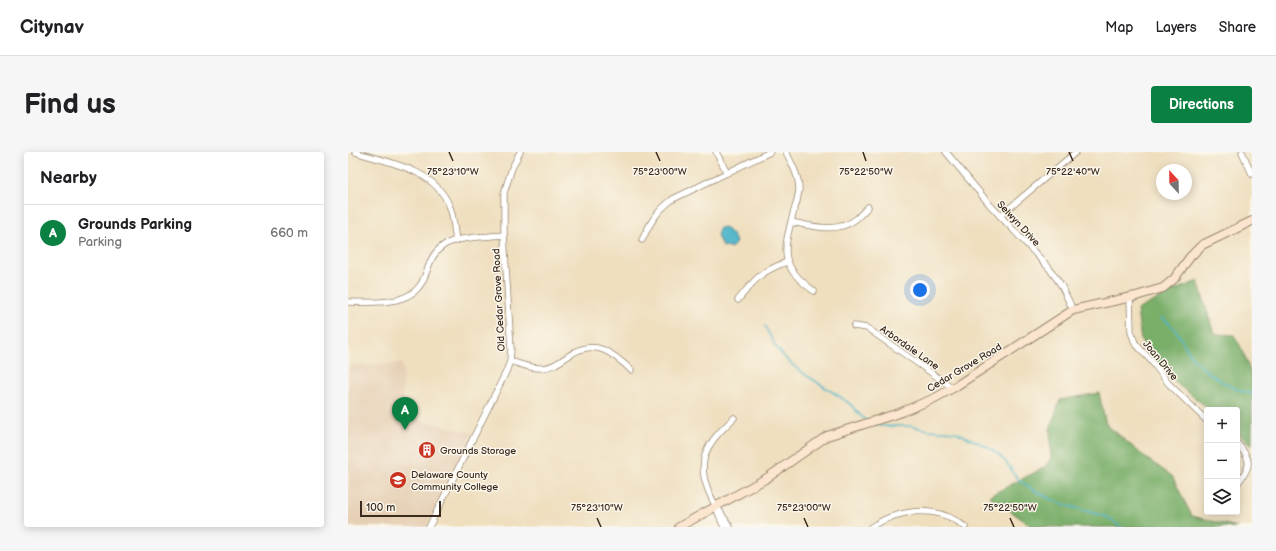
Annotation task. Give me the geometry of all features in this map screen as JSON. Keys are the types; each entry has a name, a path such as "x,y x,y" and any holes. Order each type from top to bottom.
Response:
{"street":[{"path":"355,152 413,170 429,179 441,191 449,205 456,241"},
{"name":"Old Cedar Grove Road","path":"429,527 510,361 504,235 504,193 512,168 520,152"},
{"path":"716,152 727,173"},
{"path":"642,240 654,216 673,199 770,152"},
{"path":"786,152 796,172 798,181 797,199 786,246 787,262 797,277 814,291"},
{"name":"Selwyn Drive","path":"947,152 1000,216 1049,268 1061,284 1073,310"},
{"path":"1000,216 1076,152"},
{"path":"1242,152 1252,174"},
{"path":"791,222 823,228 834,228 856,219 868,207"},
{"name":"Cedar Grove Road","path":"679,527 767,478 827,436 899,413 953,388 1073,310 1130,298 1163,288 1174,278 1190,257 1202,245 1252,221"},
{"path":"348,302 392,302 402,299 420,285 429,262 435,253 444,246 456,241 504,235"},
{"path":"738,300 757,277 765,271 787,262"},
{"name":"Joan Drive","path":"1130,298 1131,332 1135,343 1168,383 1204,418"},
{"name":"Arbordale Lane","path":"854,326 866,328 953,388"},
{"path":"510,361 530,367 543,368 555,365 579,350 591,348 606,350 614,354 631,370"},
{"path":"724,527 706,486 704,478 704,461 712,440 734,418"},
{"path":"1240,445 1247,451 1251,460 1248,469 1240,480"},
{"path":"716,507 724,516 730,527"},
{"path":"872,527 892,516 909,512 927,511 945,514 965,527"}],"shaded area":[{"name":"Delaware County Community College","path":"403,363 403,416 472,433 426,527 348,527 348,366"}],"green space":[{"path":"1198,281 1214,334 1234,335 1243,351 1252,377 1252,446 1240,435 1240,407 1206,407 1171,379 1141,341 1137,310 1170,292"},
{"path":"1099,393 1106,424 1146,458 1172,476 1192,516 1237,527 1029,527 1030,525 989,496 1045,467 1051,458 1050,429 1060,400"}],"water":[{"path":"724,227 733,235 736,242 730,248 722,246 717,236 719,228"}],"waterway":[{"path":"1161,318 1172,326 1192,357 1205,370 1238,390 1252,394"},
{"path":"765,326 776,347 795,367 849,403 866,420"},
{"path":"874,424 881,426 910,426 929,430 956,432 986,446 998,454 1019,480 1032,489 1050,499 1107,517 1121,527"}],"place":[{"name":"Grounds Parking","path":"405,430"},
{"name":"Grounds Storage","path":"427,450"},
{"name":"Delaware County Community College","path":"398,480"}]}
